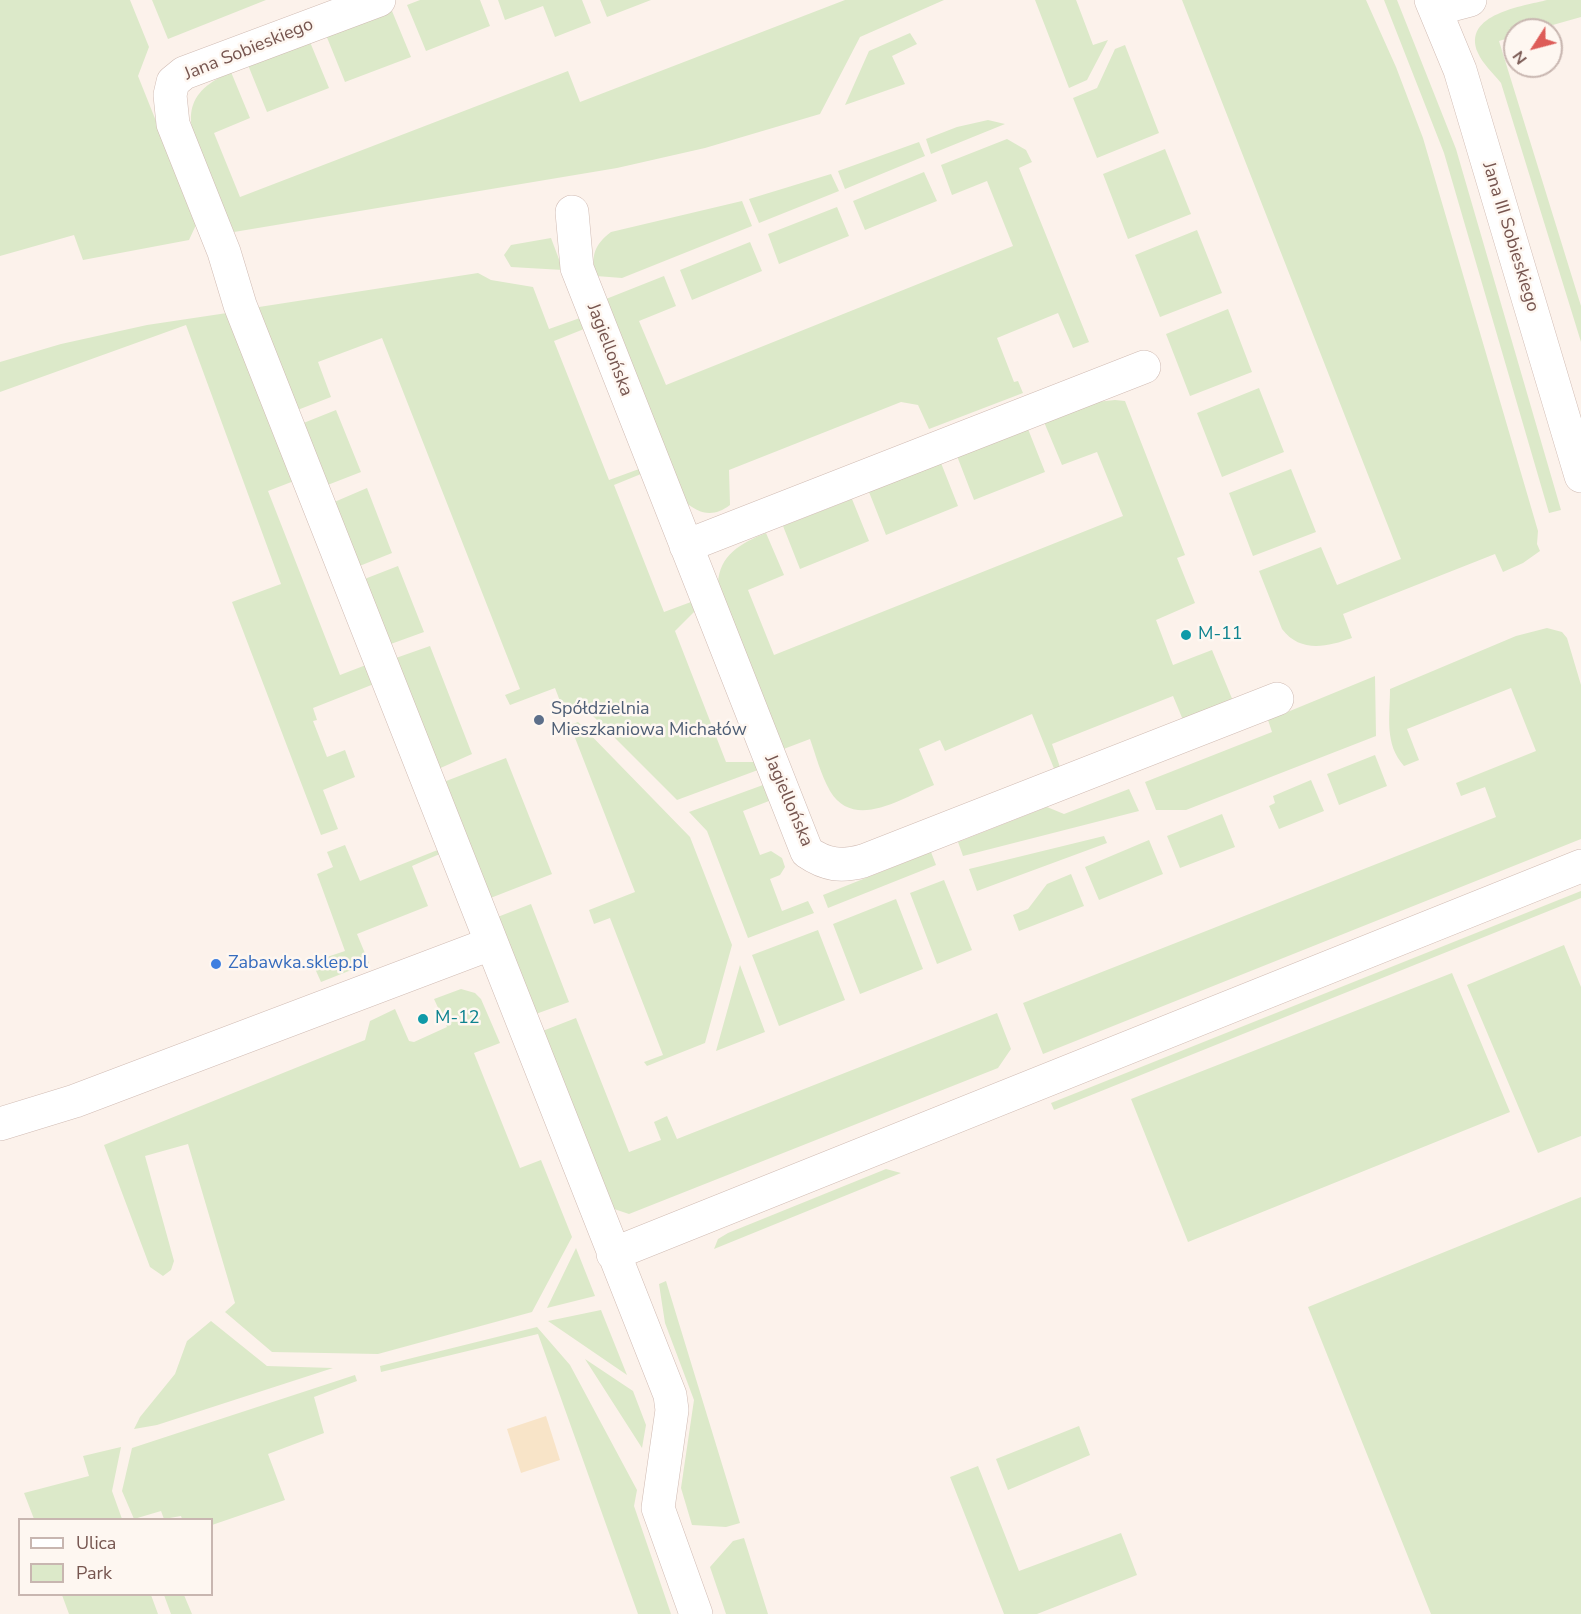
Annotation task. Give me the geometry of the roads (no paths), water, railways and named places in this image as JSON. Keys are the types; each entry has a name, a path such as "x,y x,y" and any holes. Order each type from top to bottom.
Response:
{"street":[{"name":"Jana Sobieskiego","path":"379,0 200,65 174,82 170,95 173,124 230,270 240,305 490,944"},
{"path":"1434,5 1470,0"},
{"name":"Jana III Sobieskiego","path":"1434,5 1460,70 1581,476"},
{"name":"Jagiellońska","path":"572,212 577,268 807,852 838,866 863,861 1277,699"},
{"path":"686,546 1144,367"},
{"path":"614,1254 1581,866"},
{"path":"0,1124 75,1101 490,944 670,1395 672,1410 658,1508 696,1614"}],"place":[{"name":"M-11","path":"1186,635"},
{"name":"Spółdzielnia Mieszkaniowa Michałów","path":"539,720"},
{"name":"Zabawka.sklep.pl","path":"216,964"},
{"name":"M-12","path":"423,1019"}]}
